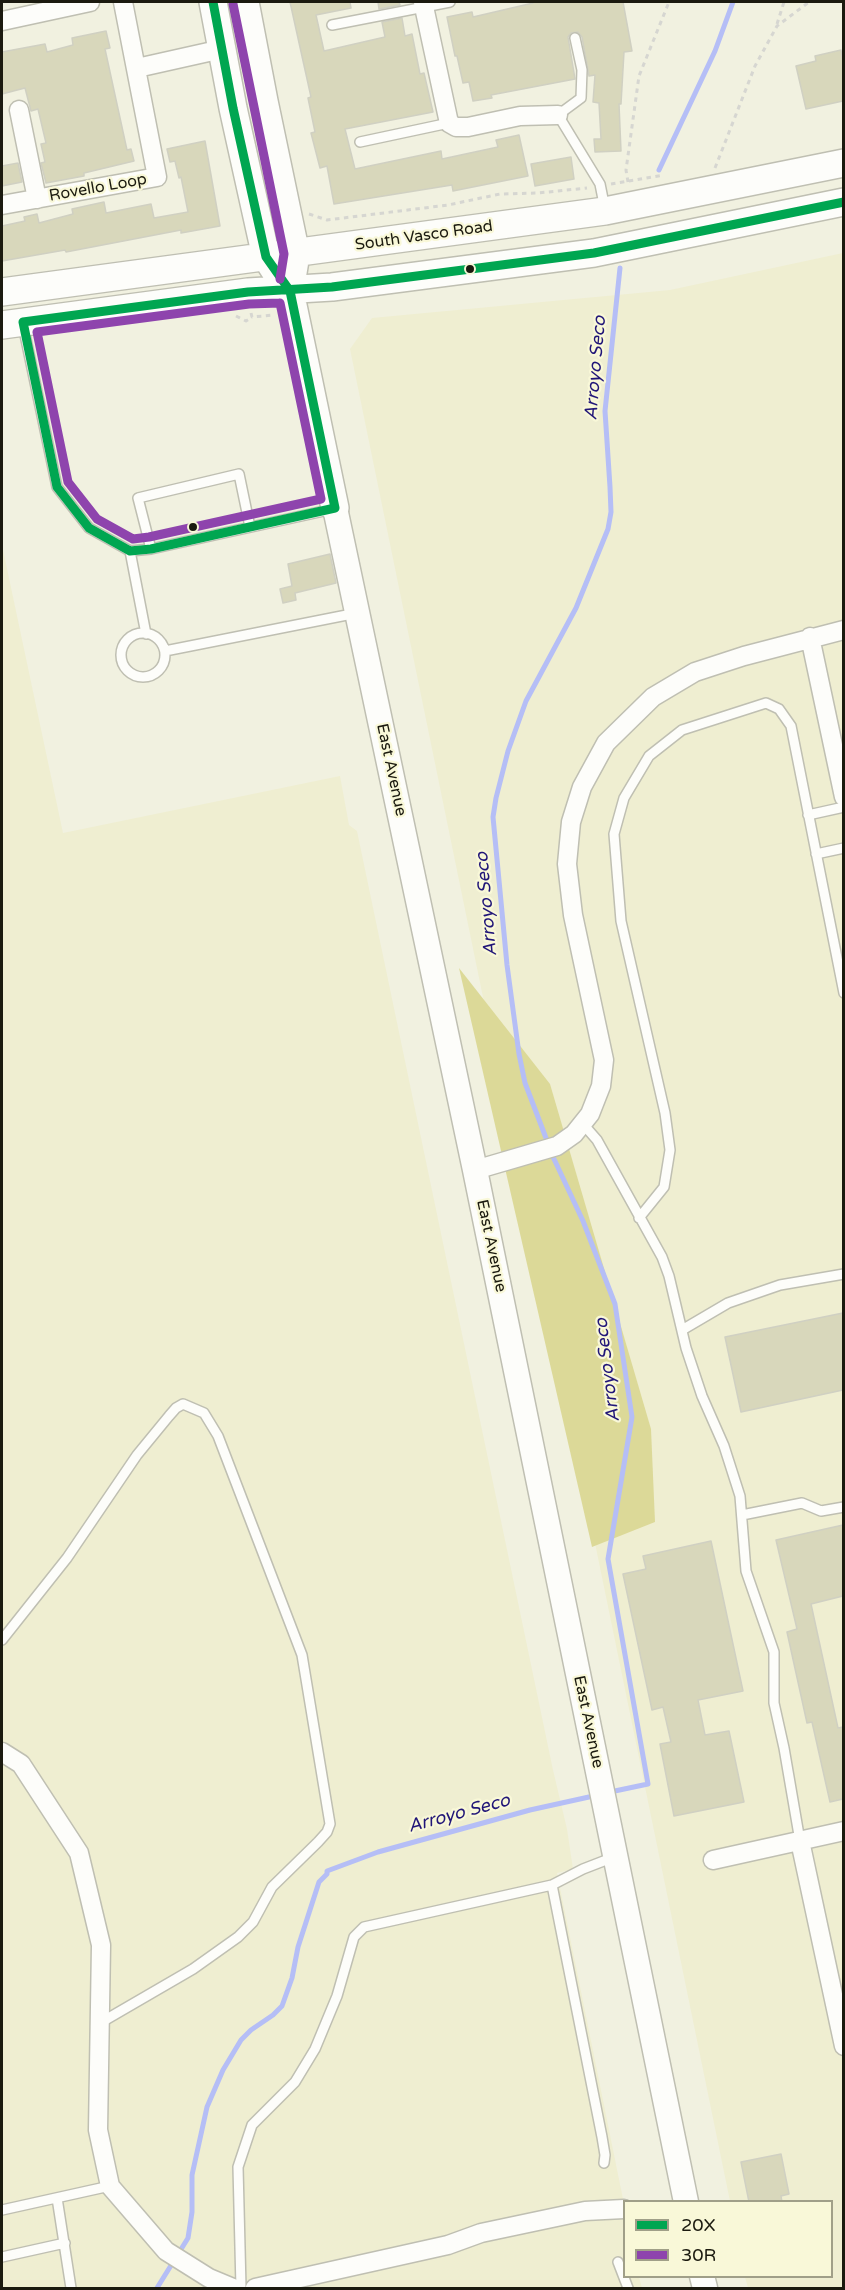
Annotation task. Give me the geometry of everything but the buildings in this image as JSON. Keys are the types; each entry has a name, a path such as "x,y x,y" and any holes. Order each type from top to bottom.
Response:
{"main road":[{"name":"East Avenue","path":"213,2 266,257 290,291"},
{"name":"East Avenue","path":"245,2 296,254 290,291 335,508"},
{"name":"South Vasco Road","path":"2,292 296,254 616,196 843,162"},
{"path":"12,323 248,292 290,291 594,253 843,202"}],"street":[{"path":"2,21 90,2"},
{"name":"Rovello Loop","path":"2,205 157,177 123,2"},
{"path":"424,4 448,123 456,127 468,127 520,116 558,116"},
{"path":"137,68 222,49"},
{"path":"19,110 37,199"},
{"name":"East Avenue","path":"335,508 475,1170 686,2200"},
{"path":"475,1170 557,1146 574,1134 583,1124 590,1114 601,1086 603,1060 573,915 567,864 571,822 582,787 606,743 653,697 695,672 843,630"},
{"path":"810,638 843,797"},
{"path":"2,1752 21,1764 79,1853 101,1945 98,2130 110,2186 166,2251 209,2278 233,2289"},
{"path":"713,1860 843,1831"},
{"path":"800,1841 843,2046"},
{"path":"255,2289 448,2245 481,2233 585,2211 623,2209"}],"lane":[{"path":"332,25 424,4 450,2"},
{"path":"575,38 582,70 582,98 558,116 616,196"},
{"path":"360,142 448,123"},
{"path":"12,323 57,487 89,528 130,551 151,549 335,508"},
{"path":"151,549 138,498 239,474 250,527"},
{"path":"130,551 146,634"},
{"path":"165,651 357,612"},
{"path":"146,634 158,639 165,651 163,665 153,675 138,676 126,669 123,662 123,648 132,637 146,634"},
{"path":"639,1218 664,1187 670,1150 665,1113 621,921 614,834 624,798 649,756 682,730 765,703 779,709 790,726 841,971 843,993"},
{"path":"808,815 843,807"},
{"path":"816,854 843,848"},
{"path":"583,1124 597,1140 662,1257 702,1396 724,1446 740,1496 746,1571 774,1652 774,1703 800,1841"},
{"path":"682,1330 728,1303 780,1284 843,1274"},
{"path":"2,1640 67,1557 137,1455 176,1408 183,1404 204,1413 218,1436 302,1655 330,1824 327,1832 318,1842 272,1887 253,1922 238,1937 193,1968 100,2023"},
{"path":"742,1515 802,1503 821,1511 843,1507"},
{"path":"241,2289 238,2167 252,2125 295,2082 315,2049 337,1996 354,1937 364,1927 552,1885 616,1856"},
{"path":"552,1885 602,2137 604,2163"},
{"path":"2,2210 110,2186"},
{"path":"57,2198 71,2289"},
{"path":"2,2257 65,2243"},
{"path":"618,2262 623,2276"}],"path":[{"path":"311,214 327,220 448,205 500,194 616,196 626,170 639,76 669,2"},
{"path":"716,168 754,66 777,26 784,2"},
{"path":"777,26 809,2"}],"shaded area":[{"path":"843,253 843,2288 748,2288 745,2278 833,2278 833,2200 730,2200 350,349 372,318 670,290"},
{"path":"2,545 63,833 340,776 349,825 357,831 567,1829 573,1869 557,1873 623,2200 623,2278 639,2278 642,2288 2,2288"},
{"path":"459,968 550,1084 651,1429 655,1522 592,1547"}],"waterway":[{"name":"Arroyo Seco","path":"659,170 715,51 733,2"},
{"name":"Arroyo Seco","path":"610,1792 648,1784 608,1559 632,1417 615,1304 583,1221 554,1159 525,1083 507,965 493,817 508,751 526,701 576,608 608,529 611,512 605,411 620,268"},
{"name":"Arroyo Seco","path":"157,2288 188,2238 192,2212 192,2175 207,2107 223,2070 241,2040 282,2006 319,1882 327,1871 378,1852 530,1810 598,1795"}],"transit line":[{"name":"20X","path":"213,2 233,108 266,257 290,291 335,508"},
{"name":"30R","path":"233,4 284,254 280,279"},
{"name":"20X","path":"23,322 248,292 332,287 594,253 844,202"},
{"name":"30R","path":"280,303 321,499 133,539 97,519 68,482 37,332 249,304 280,303"},
{"name":"20X","path":"23,322 57,487 89,528 130,551 151,549 335,508"}]}
